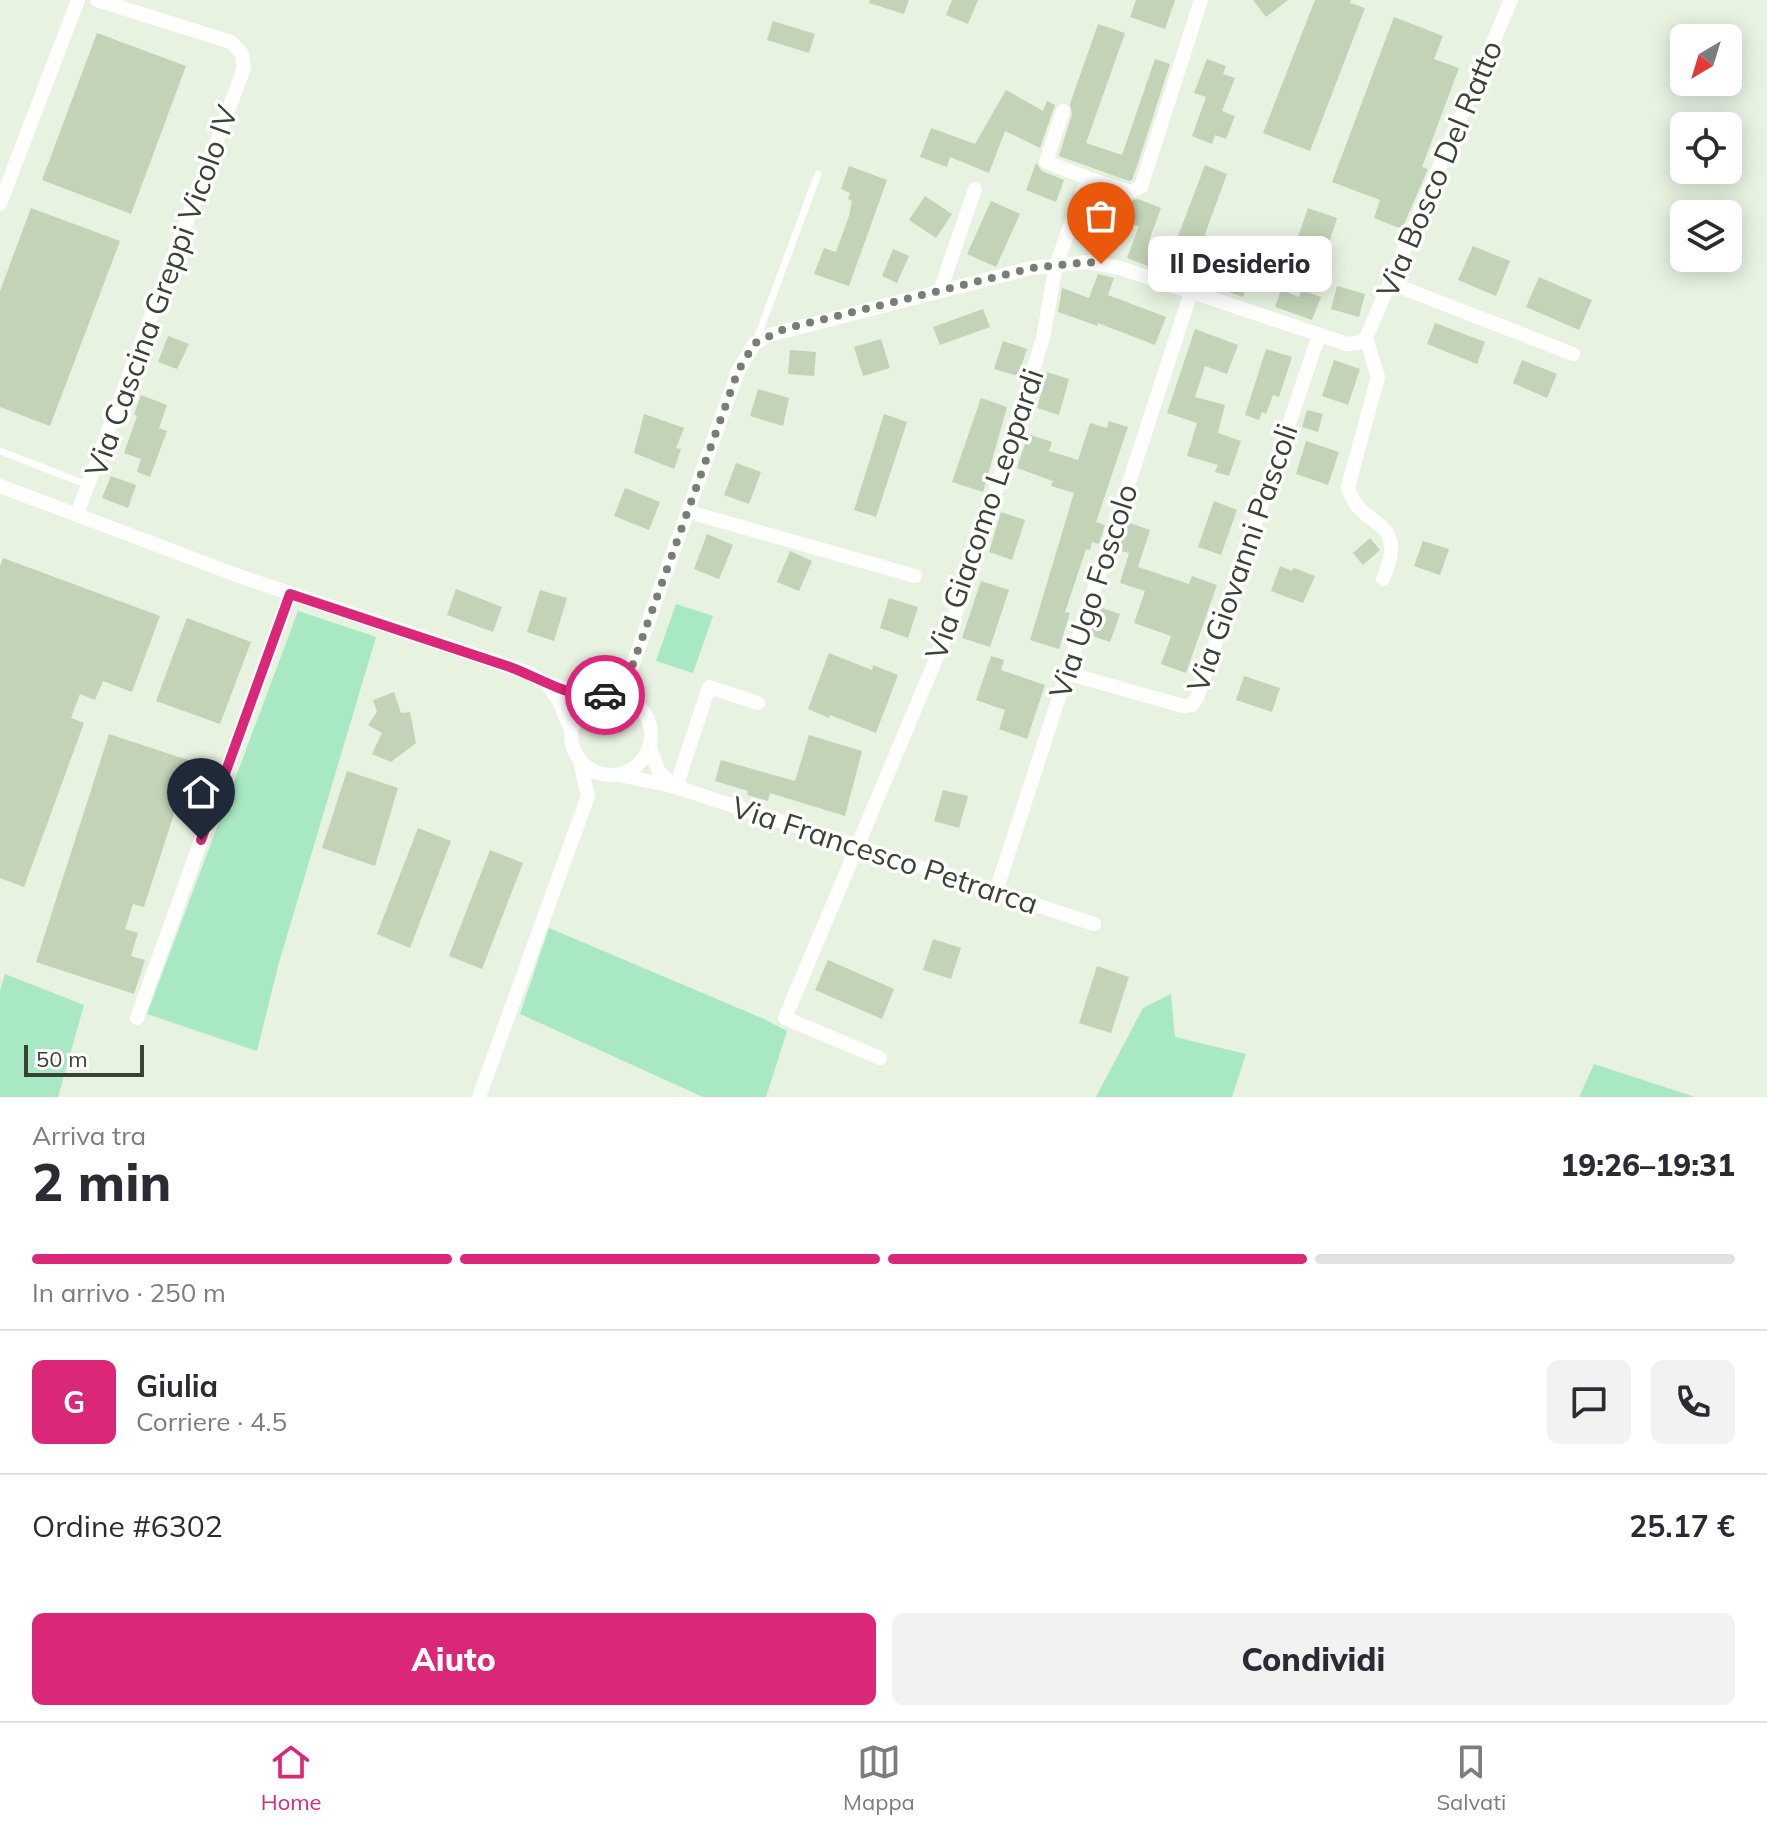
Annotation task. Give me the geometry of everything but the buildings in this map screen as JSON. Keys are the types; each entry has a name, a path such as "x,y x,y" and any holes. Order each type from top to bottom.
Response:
{"street":[{"path":"0,204 78,0"},
{"name":"Via Cascina Greppi Vicolo IV","path":"77,514 244,68 242,54 231,42 97,0"},
{"path":"1063,111 1046,162 1130,192 1141,187 1201,0"},
{"name":"Via Bosco Del Ratto","path":"1366,338 1511,0"},
{"name":"Via Giacomo Leopardi","path":"880,1058 785,1018 965,590 1043,338 1056,265 1084,188 1093,180"},
{"path":"940,291 975,189"},
{"path":"571,730 582,706 620,686 629,675 738,371 755,343 784,329 1032,268 1088,262 1101,264 1347,344 1366,338 1378,377 1348,487 1354,503 1387,531 1391,541 1390,563 1383,579"},
{"path":"1390,283 1573,354"},
{"name":"Via Ugo Foscolo","path":"996,891 1191,292"},
{"name":"Via Giovanni Pascoli","path":"1066,673 1183,706 1192,705 1197,698 1319,335"},
{"path":"0,486 180,555 529,673 546,683 600,697 620,696 640,707"},
{"path":"689,512 915,576"},
{"path":"137,1018 290,594"},
{"path":"629,675 651,727 650,748 659,772 676,787 709,687 758,703"},
{"path":"546,683 559,701 571,730 574,753 580,762 592,771 616,775"},
{"path":"588,796 616,775 632,770 643,761 650,748"},
{"path":"479,1097 588,796 580,762"},
{"name":"Via Francesco Petrarca","path":"616,775 676,787 1094,924"}],"lane":[{"path":"755,343 818,174"},
{"path":"0,451 88,485"}],"green space":[{"path":"676,604 713,616 693,673 656,661"},
{"path":"298,611 376,637 278,966 257,1051 147,1014"},
{"path":"549,928 787,1031 766,1097 703,1097 520,1014"},
{"path":"5,974 84,1005 58,1097 0,1097 0,991"},
{"path":"1171,994 1175,1037 1246,1054 1232,1097 1096,1097 1143,1008"},
{"path":"1594,1064 1695,1097 1579,1097"}],"way so far":[{"path":"605,695 620,686 629,675 738,371 755,343 784,329 1032,268 1088,262 1101,264"}],"place":[{"name":"Il Desiderio","path":"1101,264"}],"route":[{"path":"201,840 290,594 463,650 529,673 546,683 594,698 605,695"}]}
